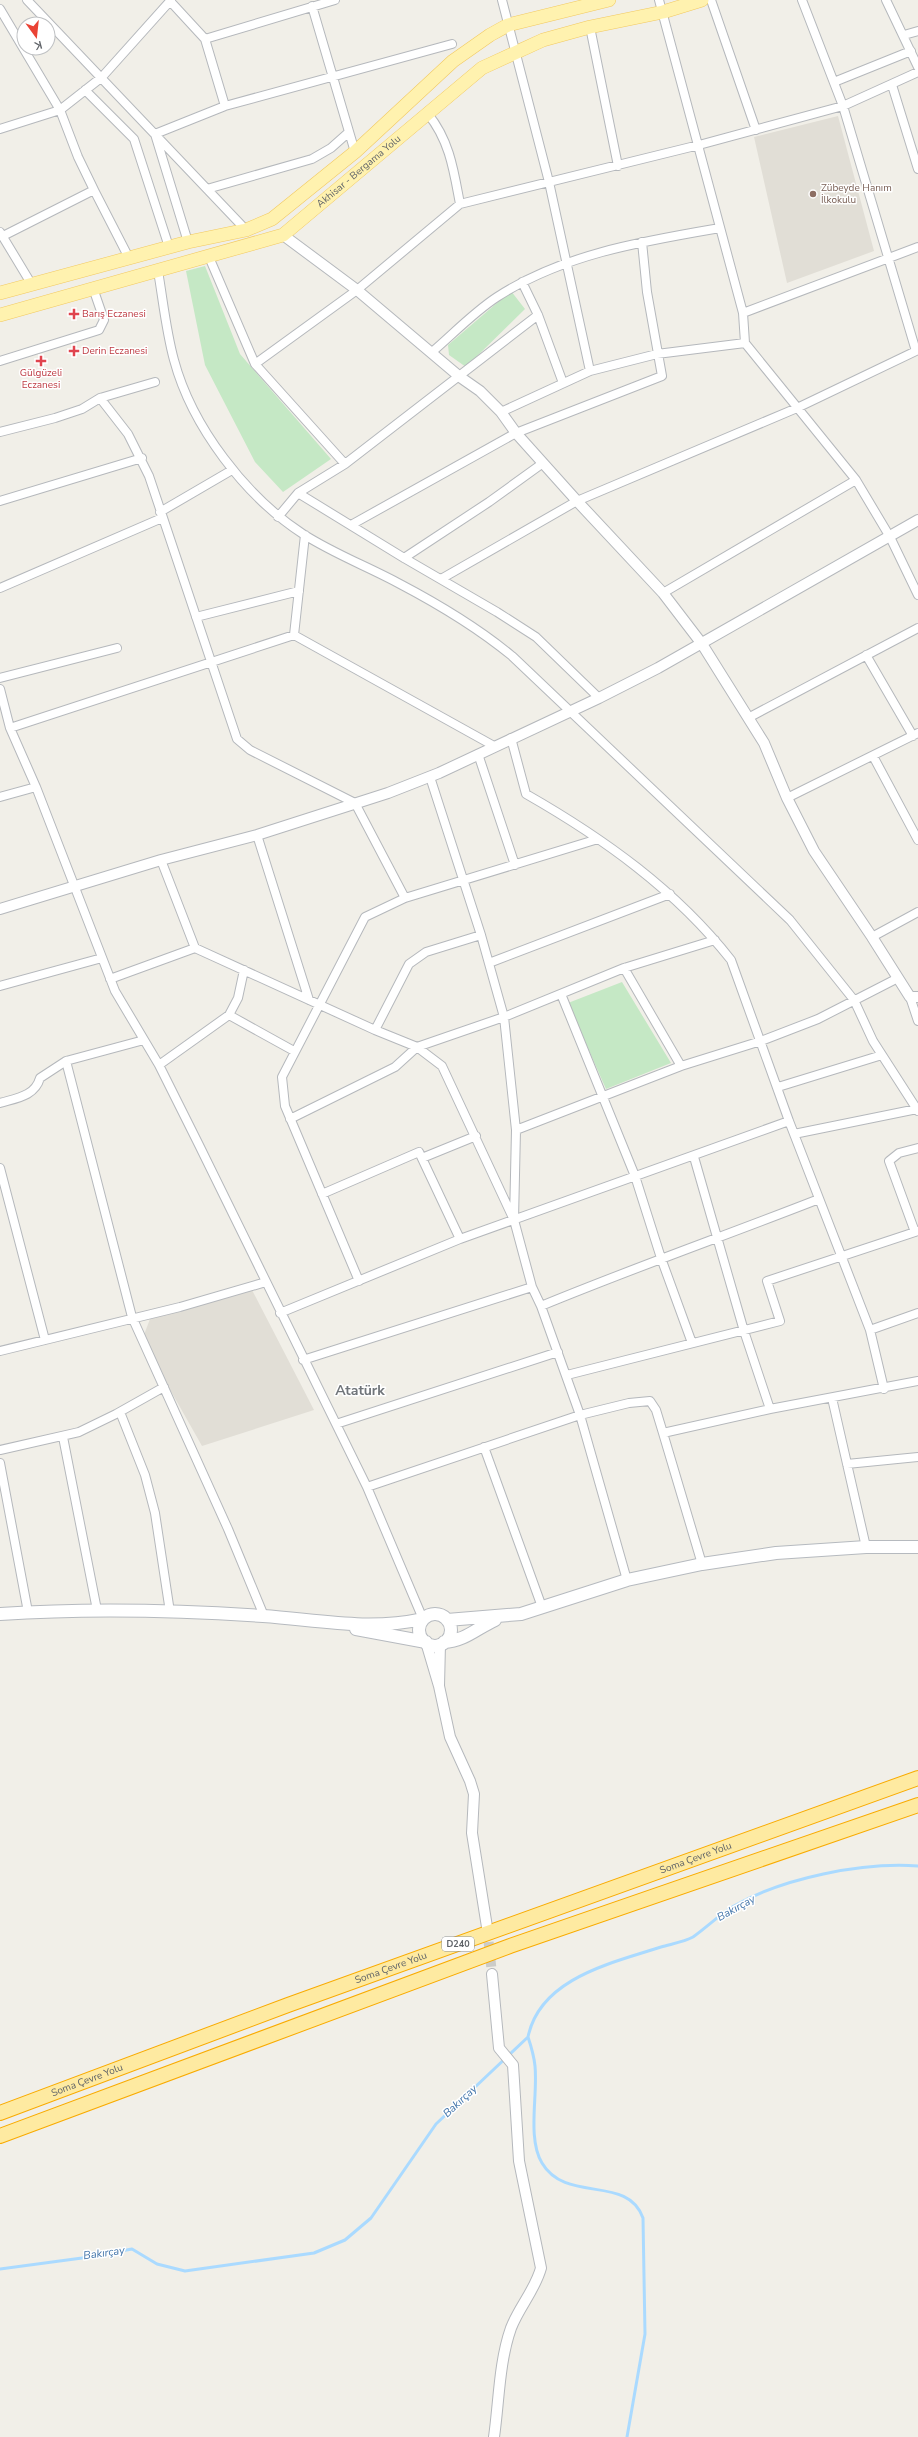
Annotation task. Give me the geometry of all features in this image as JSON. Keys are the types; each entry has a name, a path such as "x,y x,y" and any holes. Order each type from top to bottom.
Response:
{"highway":[{"name":"Soma Çevre Yolu","path":"0,2113 288,2005 918,1778"},
{"name":"Soma Çevre Yolu","path":"0,2136 510,1946 918,1805"}],"main road":[{"name":"Akhisar - Bergama Yolu","path":"0,293 188,242 246,230 272,219 294,204 355,152 453,61 508,25 609,0"},
{"name":"Akhisar - Bergama Yolu","path":"0,315 284,235 482,68 543,40 661,6 702,0"},
{"path":"346,1625 362,1631 426,1642 456,1642 465,1638 478,1628 501,1617 627,1580 702,1564 776,1553 866,1547 918,1547"},
{"path":"0,1614 97,1610 170,1612 264,1616 346,1625 401,1624 438,1614 447,1620 501,1617"},
{"path":"423,1619 420,1624 420,1634 426,1642"},
{"path":"442,1643 450,1634 447,1620"}],"street":[{"path":"27,0 102,77 246,230"},
{"path":"205,39 335,0"},
{"path":"502,0 514,52 549,182 590,371"},
{"path":"711,0 756,130"},
{"path":"441,578 577,501 797,408 917,351 887,258 843,106 802,0"},
{"path":"887,0 918,67"},
{"path":"0,129 60,110 102,77 170,1 205,39 225,106"},
{"path":"312,6 331,76 355,152"},
{"path":"661,6 743,313 745,343 856,480 890,537 918,595"},
{"path":"0,9 60,110 78,157 129,258"},
{"path":"590,27 618,166"},
{"path":"904,35 918,31"},
{"path":"155,134 225,106 452,44"},
{"path":"834,82 911,51"},
{"path":"255,364 357,290 460,204 618,166 843,106 918,72"},
{"path":"892,85 918,169"},
{"path":"85,90 134,138 169,247"},
{"path":"428,114 439,127 445,141 452,162 460,204"},
{"path":"207,189 312,159 331,148 349,132"},
{"path":"155,134 188,242"},
{"path":"32,285 1,234 94,190"},
{"path":"432,352 496,298 522,282 567,263 642,242 720,228"},
{"path":"284,235 357,290 460,377 480,391 501,412 516,433 577,501 663,593 702,644 764,743 786,798 814,851 872,936 898,978 914,997 918,1021"},
{"path":"351,525 516,433 662,376 657,354 642,242"},
{"path":"743,313 918,247"},
{"path":"209,257 255,364 344,464"},
{"path":"158,271 174,361 185,390 232,470 278,517 305,535 402,585 482,632 512,656 790,920 854,1000 882,1055 917,1110 794,1134"},
{"path":"522,282 538,315 563,383"},
{"path":"0,361 99,330 104,320 93,288"},
{"path":"278,517 298,493 344,464 460,377 538,315"},
{"path":"501,412 590,371 657,354 745,343"},
{"path":"0,432 55,418 82,409 100,398 155,382"},
{"path":"100,398 128,434 142,458 177,557 210,661 237,739 250,750 355,803 405,898"},
{"path":"0,501 142,458"},
{"path":"404,558 489,502 544,463"},
{"path":"0,588 161,515 232,470"},
{"path":"663,593 856,480"},
{"path":"298,493 404,558 441,578 536,638 599,698"},
{"path":"0,908 161,860 257,835 388,793 430,777 570,710 599,698 702,644 918,520"},
{"path":"294,635 305,535"},
{"path":"196,617 299,591"},
{"path":"748,718 918,628"},
{"path":"10,728 210,661 294,635 494,746"},
{"path":"0,678 117,648"},
{"path":"786,798 916,734 866,655"},
{"path":"0,689 10,728 36,787 110,979 159,1065 303,1360 336,1424 367,1488 423,1619"},
{"path":"511,738 526,794 578,823 670,894 715,940 731,960 789,1121 870,1330 884,1389"},
{"path":"478,754 515,865"},
{"path":"873,756 918,840"},
{"path":"430,777 489,963 504,1017 516,1130 514,1220"},
{"path":"0,797 36,787"},
{"path":"257,835 309,1000"},
{"path":"359,1280 285,1106 282,1077 294,1050 365,917 405,898 598,839"},
{"path":"161,860 196,948 375,1030 417,1047 442,1066 514,1220 532,1287 541,1306 567,1375 580,1415 627,1580"},
{"path":"489,963 670,894"},
{"path":"872,936 918,912"},
{"path":"375,1030 409,964 426,952 480,935"},
{"path":"290,1119 394,1067 417,1047 504,1017 624,968 715,940"},
{"path":"110,979 196,948"},
{"path":"0,986 102,958"},
{"path":"624,968 681,1066"},
{"path":"159,1065 229,1016 238,998 244,970"},
{"path":"516,1130 681,1066 761,1041 818,1019 898,978"},
{"path":"561,994 601,1098 634,1176 661,1258 692,1342"},
{"path":"229,1016 294,1050"},
{"path":"0,1104 30,1093 38,1087 40,1078 66,1061 144,1040"},
{"path":"778,1087 882,1055"},
{"path":"66,1061 132,1318 164,1387 264,1616"},
{"path":"280,1313 460,1238 634,1176 694,1157 789,1121"},
{"path":"422,1158 476,1136"},
{"path":"567,1375 692,1342 780,1322 767,1281 916,1231 889,1161 899,1153 918,1148"},
{"path":"322,1194 419,1152 460,1238"},
{"path":"694,1157 744,1331 770,1409"},
{"path":"0,1168 45,1340"},
{"path":"541,1306 661,1258 717,1239 819,1199"},
{"path":"0,1351 132,1318 266,1282"},
{"path":"303,1360 532,1287"},
{"path":"870,1330 918,1313"},
{"path":"336,1424 558,1352"},
{"path":"663,1433 770,1409 884,1389 918,1381"},
{"path":"0,1450 63,1437 79,1432 120,1412 164,1387"},
{"path":"832,1398 866,1547"},
{"path":"367,1488 580,1415 629,1403 650,1401 656,1410 702,1564"},
{"path":"120,1412 145,1475 153,1506 170,1612"},
{"path":"63,1437 97,1610"},
{"path":"484,1447 542,1606"},
{"path":"847,1464 918,1457"},
{"path":"0,1463 28,1612"},
{"path":"426,1642 439,1686 447,1728 452,1745 470,1781 474,1794 472,1833 486,1927"},
{"path":"439,1686 442,1643"},
{"path":"492,1974 499,2048 513,2065 519,2161 541,2268 537,2283 512,2327 506,2348 494,2437"}],"shaded area":[{"name":"Zübeyde Hanım İlkokulu","path":"838,116 874,251 787,283 754,137"},
{"path":"252,1290 314,1410 202,1446 142,1340 150,1319"}],"green space":[{"path":"205,266 240,354 331,459 283,492 255,462 205,365 186,271"},
{"path":"511,291 525,309 466,367 449,355 448,345"},
{"path":"622,982 671,1063 606,1089 568,1003"}],"waterway":[{"name":"Bakırçay","path":"0,2269 82,2258 132,2249 157,2264 185,2271 314,2253 345,2240 371,2218 436,2124 528,2037 535,2017 547,2000 562,1987 601,1967 689,1939 734,1906 776,1887 823,1874 848,1870 896,1865 918,1866"},
{"path":"528,2037 536,2077 534,2116 535,2141 542,2163 553,2175 566,2183 611,2192 624,2197 635,2205 643,2218 645,2334 627,2437"}],"tunnel":[{"path":"487,1927 492,1974"}],"place":[{"name":"Zübeyde Hanım İlkokulu","path":"813,194"},
{"name":"Barış Eczanesi","path":"74,314"},
{"name":"Derin Eczanesi","path":"74,351"},
{"name":"Gülgüzeli Eczanesi","path":"41,361"}],"district":[{"name":"Atatürk","path":"360,1390"}]}
